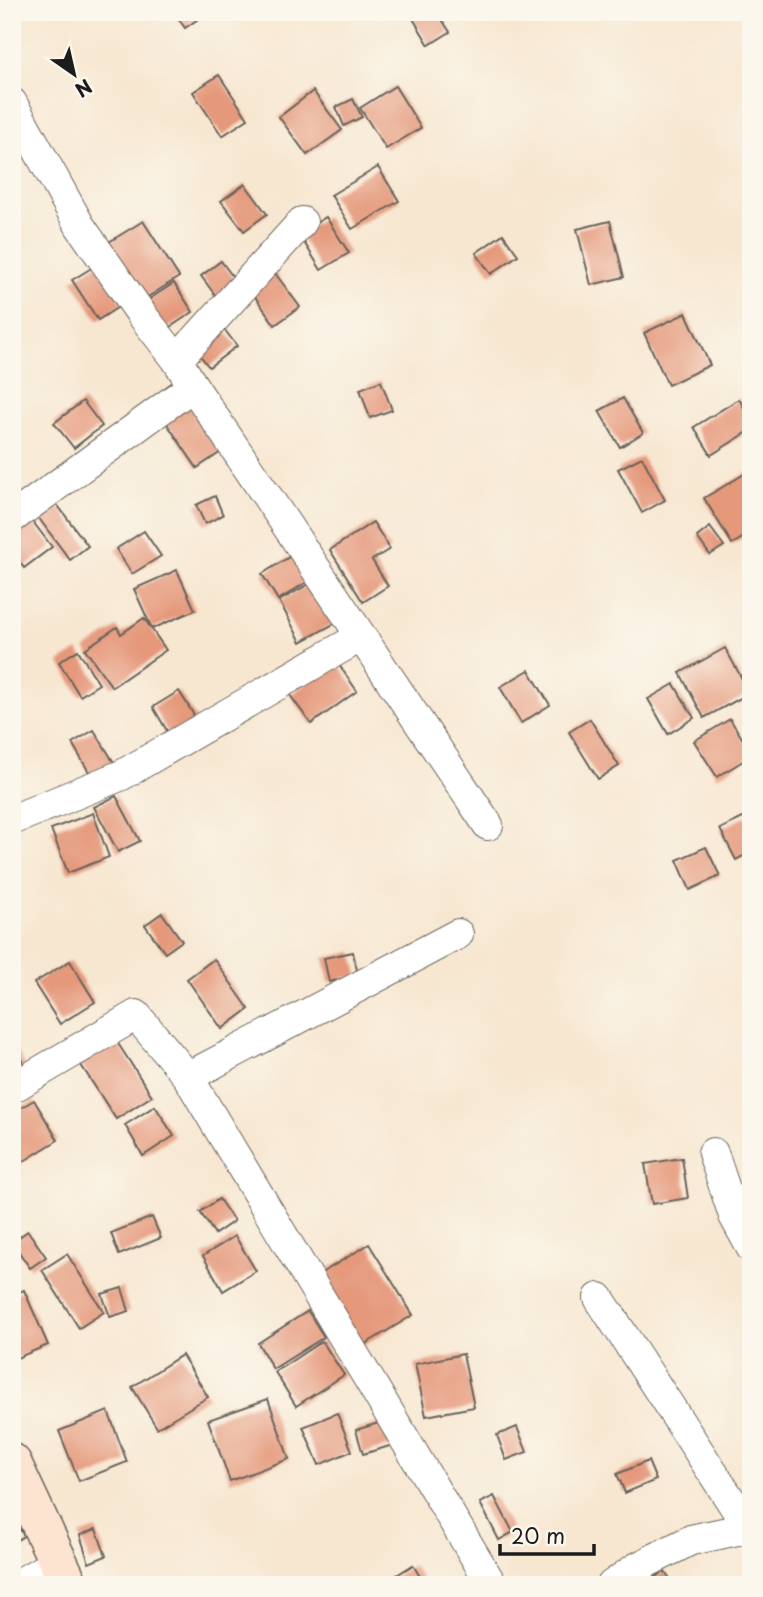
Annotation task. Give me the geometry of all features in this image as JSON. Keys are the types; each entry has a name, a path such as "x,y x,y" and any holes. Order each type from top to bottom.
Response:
{"main road":[{"path":"12,1463 64,1573"}],"street":[{"path":"12,103 80,226 177,360 488,825"},
{"path":"177,360 302,222"},
{"path":"12,517 193,386"},
{"path":"12,820 122,775 360,637"},
{"path":"188,1077 458,934"},
{"path":"12,1088 136,1015 188,1077 492,1585"},
{"path":"712,1153 734,1216 751,1247"},
{"path":"599,1298 750,1527 691,1539 636,1568 611,1585"},
{"path":"17,1585 64,1573"}],"building":[{"path":"174,12 208,12 185,28"},
{"path":"409,12 437,12 450,32 429,45"},
{"path":"219,75 248,119 222,136 193,92"},
{"path":"395,86 421,128 386,149 360,108"},
{"path":"313,91 342,130 307,155 279,117"},
{"path":"353,99 362,117 344,126 336,107"},
{"path":"378,167 399,201 352,229 331,195"},
{"path":"245,184 267,214 244,231 221,201"},
{"path":"326,217 349,253 321,270 299,234"},
{"path":"143,221 179,277 140,302 104,245"},
{"path":"610,221 624,277 591,285 577,229"},
{"path":"503,234 518,255 491,274 476,253"},
{"path":"221,261 236,281 216,296 201,276"},
{"path":"98,264 123,304 98,320 72,280"},
{"path":"275,273 300,307 275,325 251,291"},
{"path":"174,283 193,312 164,331 145,302"},
{"path":"686,313 710,365 668,385 644,333"},
{"path":"12,323 20,333 12,340"},
{"path":"224,329 237,346 209,367 196,350"},
{"path":"381,381 392,410 370,418 360,389"},
{"path":"623,398 643,433 620,447 599,411"},
{"path":"185,399 221,452 197,468 161,415"},
{"path":"739,399 751,419 751,430 711,455 694,427"},
{"path":"83,401 102,426 74,448 54,423"},
{"path":"642,457 665,500 642,513 618,469"},
{"path":"751,470 751,533 732,544 704,498"},
{"path":"50,495 88,546 70,560 32,509"},
{"path":"215,496 223,515 205,524 196,505"},
{"path":"24,510 52,547 24,568 12,552 12,519"},
{"path":"373,522 390,549 372,560 388,586 363,602 330,550"},
{"path":"710,527 724,546 710,555 697,537"},
{"path":"144,531 161,556 132,574 116,549"},
{"path":"294,554 310,580 278,600 262,574"},
{"path":"177,570 195,610 152,629 134,589"},
{"path":"318,579 341,620 301,642 279,601"},
{"path":"144,618 166,650 112,687 85,649 117,627 121,634"},
{"path":"725,648 750,693 704,718 680,673"},
{"path":"78,650 99,684 80,696 59,662"},
{"path":"337,662 357,691 311,724 290,695"},
{"path":"529,670 550,705 521,723 500,687"},
{"path":"674,684 694,718 668,734 648,699"},
{"path":"179,691 197,720 170,736 153,707"},
{"path":"590,719 619,766 598,779 569,732"},
{"path":"730,719 751,756 717,777 694,741"},
{"path":"94,730 116,766 93,779 72,743"},
{"path":"116,796 140,841 118,852 94,807"},
{"path":"93,813 109,857 68,873 51,829"},
{"path":"751,814 751,852 736,860 720,829"},
{"path":"706,847 720,876 690,890 677,860"},
{"path":"162,913 182,941 165,953 145,925"},
{"path":"353,952 358,975 329,982 324,958"},
{"path":"214,959 249,1009 222,1029 187,979"},
{"path":"70,961 95,1002 60,1024 34,983"},
{"path":"117,1042 152,1096 116,1119 81,1065"},
{"path":"12,1044 28,1069 12,1079"},
{"path":"34,1100 58,1140 16,1166 12,1161 12,1113"},
{"path":"155,1106 174,1136 143,1156 125,1125"},
{"path":"682,1158 688,1198 652,1204 645,1164"},
{"path":"219,1199 234,1221 215,1234 200,1212"},
{"path":"152,1217 161,1238 119,1255 111,1233"},
{"path":"28,1231 46,1257 30,1268 12,1242"},
{"path":"235,1236 256,1271 223,1291 203,1256"},
{"path":"369,1244 413,1315 359,1348 315,1277"},
{"path":"67,1254 104,1312 79,1328 42,1270"},
{"path":"122,1288 129,1311 110,1317 102,1294"},
{"path":"24,1290 48,1345 12,1360 12,1295"},
{"path":"308,1311 324,1337 273,1369 258,1343"},
{"path":"322,1341 344,1375 296,1406 275,1372"},
{"path":"463,1354 474,1407 426,1416 415,1364"},
{"path":"182,1355 208,1397 157,1428 132,1387"},
{"path":"268,1399 289,1459 230,1481 208,1420"},
{"path":"108,1411 127,1462 79,1481 59,1431"},
{"path":"337,1413 352,1451 319,1465 303,1427"},
{"path":"385,1421 393,1445 363,1454 356,1430"},
{"path":"517,1427 527,1452 506,1460 497,1435"},
{"path":"648,1461 656,1480 625,1493 617,1474"},
{"path":"494,1496 513,1532 499,1540 480,1503"},
{"path":"12,1518 24,1536 12,1543"},
{"path":"96,1529 106,1556 89,1563 80,1535"},
{"path":"413,1565 425,1585 381,1585"},
{"path":"664,1571 675,1585 645,1585"}]}
